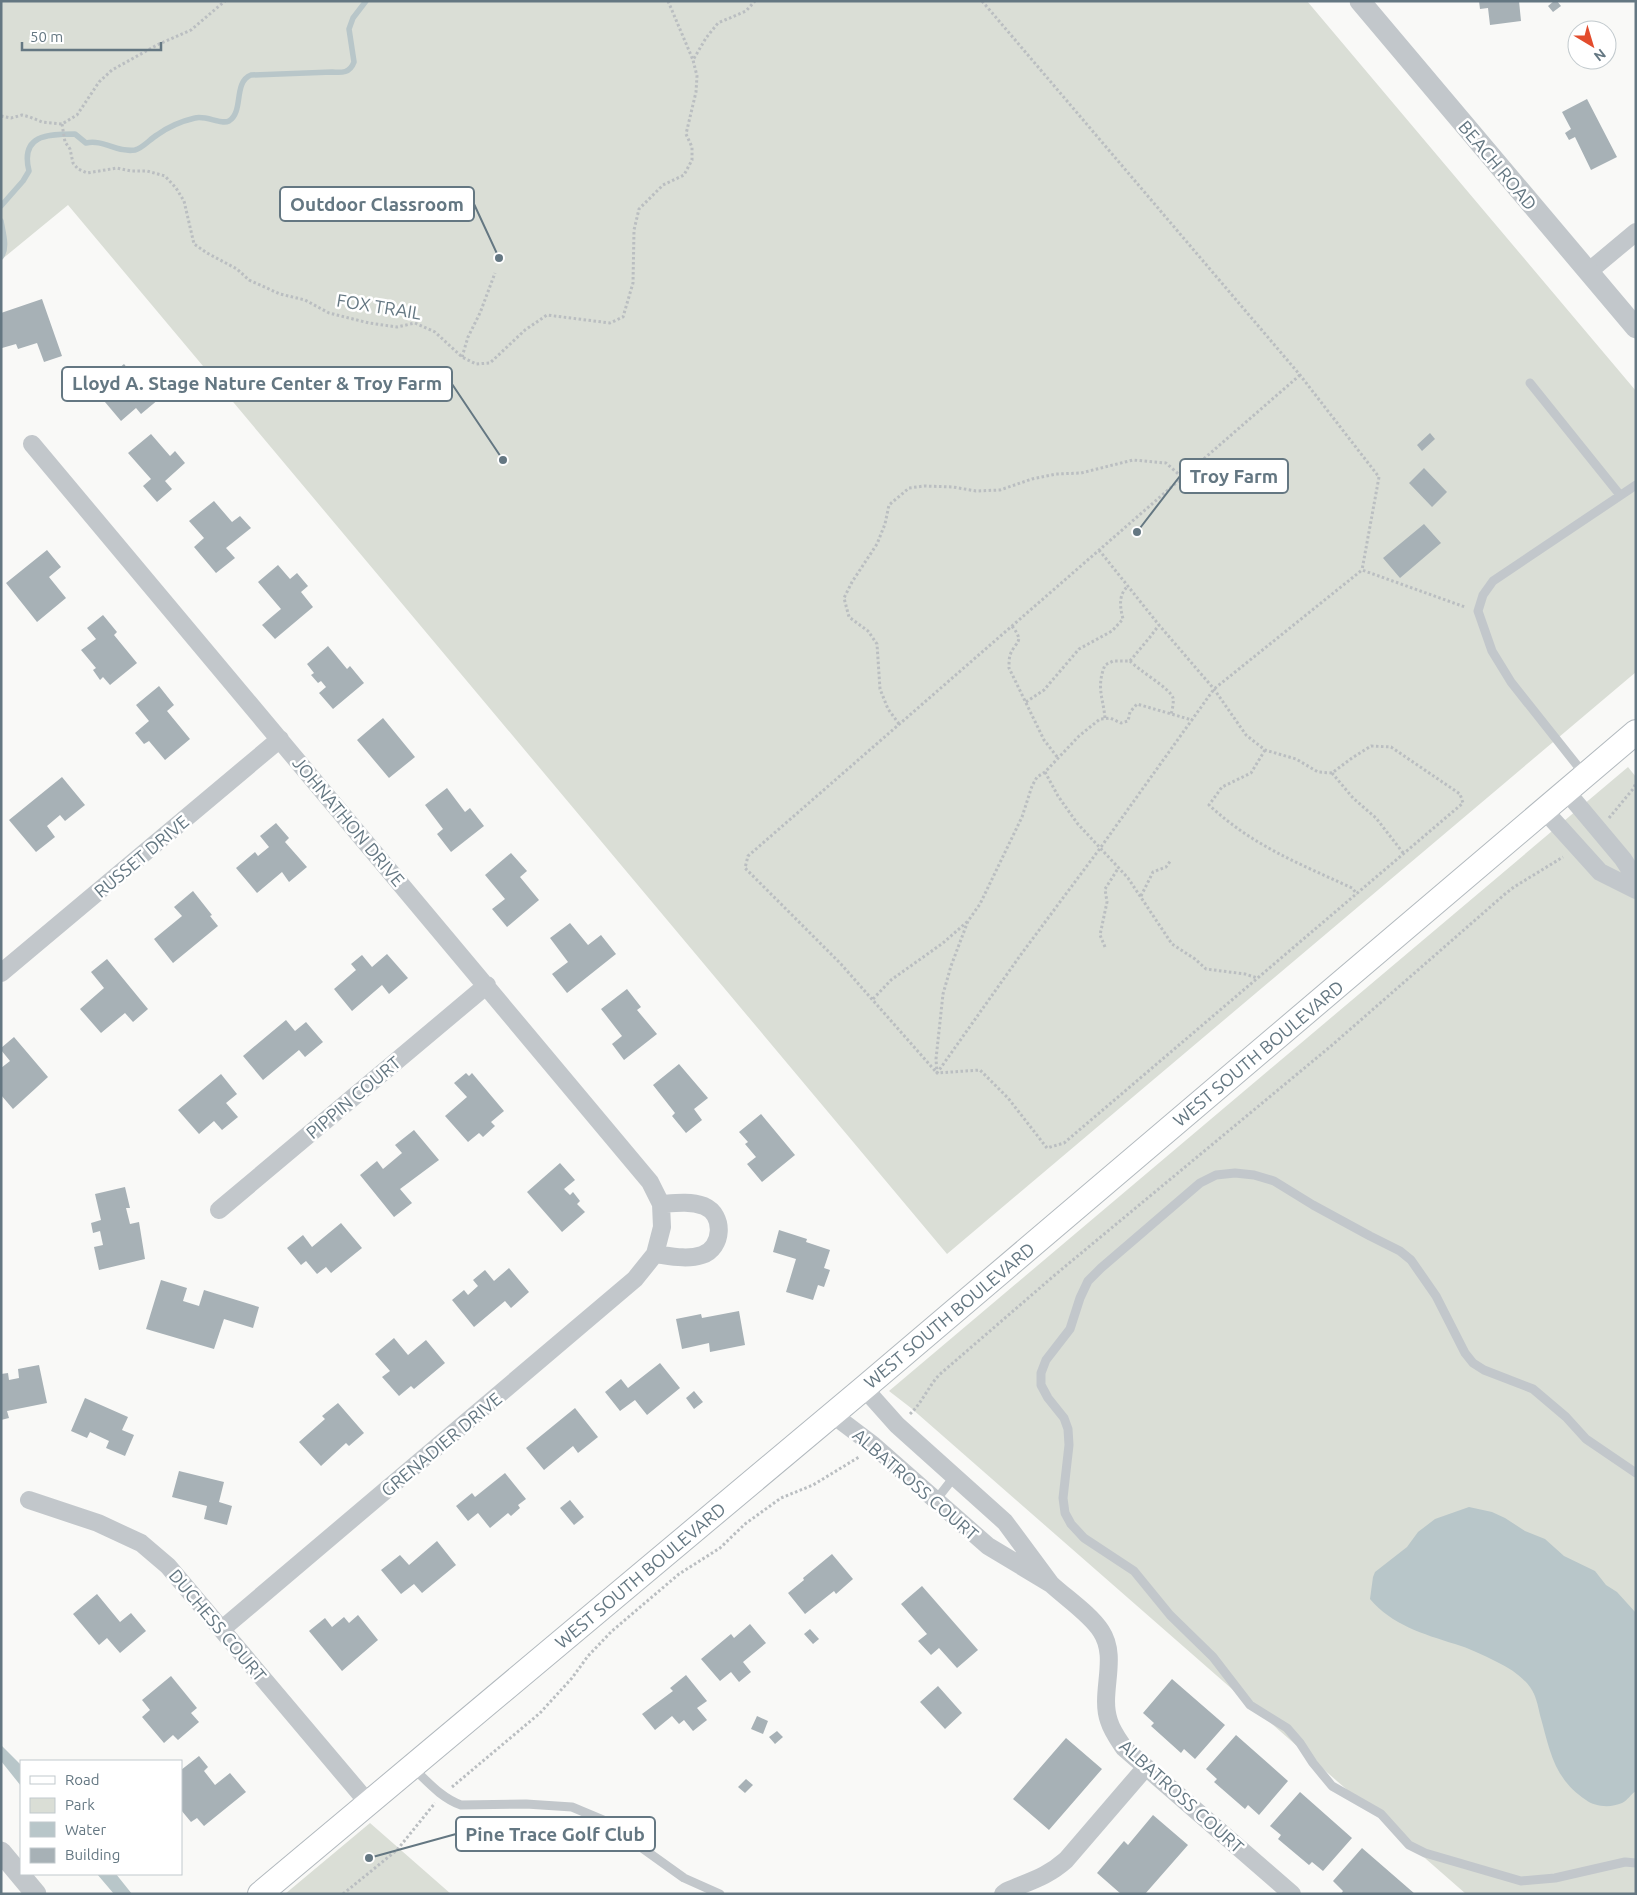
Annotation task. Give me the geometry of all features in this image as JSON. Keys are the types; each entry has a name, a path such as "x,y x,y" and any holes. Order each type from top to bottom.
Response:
{"main road":[{"name":"WEST SOUTH BOULEVARD","path":"260,1894 864,1388 1636,732"}],"street":[{"name":"BEACH ROAD","path":"1360,1 1636,328"},
{"path":"1588,272 1636,232"},
{"name":"JOHNATHON DRIVE","path":"32,444 487,984 650,1182 661,1204 662,1227"},
{"name":"RUSSET DRIVE","path":"1,973 280,740"},
{"path":"1566,791 1624,859 1636,879"},
{"path":"1544,810 1600,872 1636,890"},
{"name":"PIPPIN COURT","path":"219,1210 487,984"},
{"path":"655,1254 684,1258 703,1255 713,1248 720,1233 717,1217 705,1207 683,1202 661,1204"},
{"name":"GRENADIER DRIVE","path":"222,1629 635,1279 655,1254 662,1227"},
{"name":"ALBATROSS COURT","path":"864,1388 897,1425 1005,1522 1051,1584 1102,1631 1109,1651 1108,1720 1115,1736 1124,1748 1292,1894"},
{"name":"ALBATROSS COURT","path":"832,1414 873,1445 988,1546 1051,1584"},
{"name":"DUCHESS COURT","path":"29,1500 98,1523 141,1543 168,1566 369,1804"},
{"path":"1003,1894 1007,1890 1039,1879 1060,1865 1146,1767"},
{"path":"1,1852 20,1875"},
{"path":"20,1875 36,1894"}],"lane":[{"path":"1530,383 1620,495"},
{"path":"1585,775 1511,682 1492,651 1478,611 1483,595 1493,581 1636,484"},
{"path":"1636,1473 1586,1439 1566,1417 1533,1389 1484,1370 1473,1363 1465,1353 1436,1296 1411,1260 1400,1251 1322,1210 1274,1181 1254,1174 1216,1175 1200,1183 1101,1268 1088,1281 1080,1298 1070,1329 1046,1360 1041,1373 1041,1385 1048,1398 1064,1418 1068,1429 1069,1445 1063,1498 1065,1512 1071,1524 1084,1538 1134,1571 1170,1616 1213,1657 1250,1705 1287,1728 1300,1742 1313,1763 1332,1786 1381,1814 1409,1845 1425,1852 1521,1881 1555,1878 1625,1862 1636,1863"},
{"path":"936,1500 954,1477"},
{"path":"412,1767 451,1801 461,1805 526,1804 572,1807 603,1820 684,1878 720,1894"}],"path":[{"path":"1,116 11,118 30,117 42,122 62,124 77,115 98,82 112,70 191,30 225,1"},
{"name":"FOX TRAIL","path":"62,124 65,142 70,149 73,163 78,169 86,173 117,168 131,171 147,171 165,176 184,201 194,244 237,269 249,280 280,294 305,300 329,313 369,323 397,327 415,323 435,332 462,357 476,364 490,363 525,330 547,315 610,323 623,318 633,283 634,230 639,209 662,185 684,175 692,160 692,147 686,134 696,92 697,76 693,60 668,1"},
{"path":"693,60 706,38 718,23 746,11 755,1"},
{"path":"937,1073 1214,689 1362,570 1379,478 1300,375 982,1"},
{"path":"462,357 468,337 480,314 495,273"},
{"path":"937,1073 840,963 745,868 748,856 1300,375"},
{"path":"899,724 888,709 880,689 877,644 868,631 849,617 844,598 852,582 877,544 885,524 889,505 909,488 924,486 953,487 976,491 1000,490 1032,478 1056,474 1081,473 1133,460 1166,463 1183,478"},
{"path":"937,1073 980,1070 1008,1098 1047,1148 1064,1143 1463,803 1460,794 1391,747 1371,746 1332,773 1318,772 1296,759 1265,750 1246,735 1214,689 1100,550"},
{"path":"1362,570 1478,611"},
{"path":"1026,702 1044,690 1079,649 1112,631 1123,619 1120,605 1123,591 1128,586"},
{"path":"1130,661 1159,624"},
{"path":"1012,626 1019,635 1019,643 1010,654 1009,668 1033,721 1044,740 1058,758"},
{"path":"1104,718 1100,693 1101,675 1105,665 1113,661 1130,661 1138,670 1170,692 1174,699 1171,715"},
{"path":"873,1000 891,980 943,943 968,921 980,904 1022,817 1032,786 1037,777 1045,772 1080,736 1100,719 1110,718 1121,723 1128,720 1130,712 1137,704 1192,720"},
{"path":"1265,750 1251,773 1222,787 1209,805 1228,823 1274,853 1352,888 1357,894"},
{"path":"1045,772 1058,796 1077,823 1119,867 1172,944 1195,959 1206,969 1245,974 1258,978"},
{"path":"1332,773 1353,798 1376,818 1404,854"},
{"path":"1604,824 1636,783"},
{"path":"912,1412 939,1375 1056,1274 1330,1046 1514,886 1558,859"},
{"path":"1141,897 1154,872 1166,867 1171,860"},
{"path":"1105,948 1100,935 1107,902 1105,889 1119,867"},
{"path":"937,1073 936,1059 943,994 951,966 968,921"},
{"path":"344,1894 397,1850 442,1794 540,1713 572,1678 588,1656 612,1631 679,1574 720,1548 745,1524 781,1498 813,1485 856,1459"}],"green space":[{"path":"1,1 1307,1 1636,391 1636,672 947,1254 68,205 1,260"},
{"path":"1628,767 1636,777 1636,1894 1466,1894 911,1408 889,1391"},
{"path":"370,1823 451,1894 285,1894"}],"water":[{"path":"1469,1507 1492,1512 1525,1531 1545,1539 1564,1556 1595,1571 1606,1585 1617,1592 1636,1613 1636,1791 1626,1801 1618,1805 1608,1806 1594,1804 1586,1800 1566,1782 1550,1751 1534,1693 1519,1675 1476,1652 1409,1628 1388,1616 1370,1599 1375,1572 1407,1547 1418,1532 1435,1519"},
{"path":"1,1745 20,1764 20,1785 1,1761"},
{"path":"98,1875 117,1875 132,1894 114,1894"}],"building":[{"path":"1479,1 1519,1 1521,21 1490,25 1488,8 1480,9"},
{"path":"1557,1 1561,6 1553,12 1548,6"},
{"path":"1587,99 1617,157 1591,170 1575,137 1569,140 1565,133 1571,129 1562,112"},
{"path":"42,299 62,356 44,362 37,343 18,349 16,344 2,348 1,313"},
{"path":"124,364 143,387 152,379 165,394 141,414 136,408 121,421 94,389"},
{"path":"1430,433 1435,439 1422,451 1417,445"},
{"path":"151,434 170,456 175,451 185,463 165,481 172,489 157,502 143,486 151,479 128,453"},
{"path":"1424,468 1447,492 1432,507 1409,483"},
{"path":"214,501 232,522 240,516 251,528 226,548 235,558 216,573 194,547 204,538 189,521"},
{"path":"1424,524 1441,543 1400,578 1383,558"},
{"path":"47,550 61,567 49,577 66,598 37,622 6,583"},
{"path":"278,565 290,579 297,573 308,586 301,592 313,607 275,639 262,625 281,609 258,582"},
{"path":"103,615 117,632 114,635 137,663 110,685 103,677 100,680 93,670 96,668 81,650 96,639 87,628"},
{"path":"328,646 347,669 350,666 364,683 333,709 319,693 326,687 321,681 318,683 311,675 314,673 307,664"},
{"path":"159,686 174,705 167,711 190,739 165,760 149,741 144,744 135,733 149,721 136,705"},
{"path":"383,718 415,757 389,778 357,740"},
{"path":"62,777 85,805 65,821 60,815 47,826 55,837 36,852 9,820"},
{"path":"447,788 465,812 470,808 484,826 451,852 437,834 443,829 425,805"},
{"path":"276,823 289,838 285,842 307,867 289,882 282,872 257,893 236,868 255,852 258,856 269,847 260,836"},
{"path":"511,853 527,871 520,877 539,900 507,927 492,909 505,899 485,875"},
{"path":"193,891 212,915 210,916 218,926 173,963 154,939 182,916 174,907"},
{"path":"570,923 588,945 601,935 616,954 567,993 552,974 568,962 550,938"},
{"path":"387,954 408,978 389,994 382,985 352,1011 334,989 356,970 351,964 362,955 372,967"},
{"path":"107,959 148,1009 133,1022 125,1013 101,1033 80,1009 104,988 91,972"},
{"path":"627,989 641,1007 637,1010 657,1034 624,1060 612,1044 622,1036 601,1009"},
{"path":"286,1020 295,1031 306,1022 323,1042 305,1057 299,1050 263,1080 243,1056"},
{"path":"14,1037 48,1077 13,1109 1,1095 1,1068 10,1061 1,1048"},
{"path":"679,1064 708,1098 694,1109 702,1120 686,1133 672,1116 675,1113 653,1085"},
{"path":"466,1073 469,1076 472,1073 504,1111 491,1122 495,1126 483,1137 479,1133 468,1142 445,1116 467,1097 454,1083"},
{"path":"221,1074 237,1094 226,1103 238,1117 222,1130 214,1121 199,1134 178,1110"},
{"path":"761,1114 795,1155 762,1182 747,1164 756,1157 745,1144 748,1142 739,1132"},
{"path":"414,1130 439,1160 400,1189 412,1203 394,1217 360,1175 377,1161 383,1169 402,1153 395,1145"},
{"path":"560,1163 575,1180 564,1189 570,1195 573,1192 580,1201 577,1204 585,1212 562,1232 527,1192"},
{"path":"125,1187 130,1208 126,1208 130,1224 139,1222 145,1259 99,1270 94,1247 103,1245 100,1231 93,1233 91,1223 101,1220 95,1194"},
{"path":"341,1223 362,1248 331,1273 326,1267 317,1274 306,1261 301,1265 287,1248 303,1235 312,1247"},
{"path":"779,1230 807,1239 806,1242 830,1250 824,1268 830,1270 824,1287 818,1285 813,1300 786,1292 796,1259 773,1252"},
{"path":"509,1268 529,1292 511,1308 505,1301 474,1327 452,1300 464,1290 468,1295 478,1286 473,1280 485,1270 494,1281"},
{"path":"161,1280 187,1288 183,1301 199,1306 204,1290 259,1307 253,1328 224,1319 214,1349 146,1329"},
{"path":"739,1311 745,1345 710,1352 709,1343 682,1349 676,1319 701,1314 702,1318"},
{"path":"394,1338 408,1355 426,1340 445,1363 414,1389 411,1386 399,1396 382,1377 390,1371 375,1354"},
{"path":"660,1363 680,1388 647,1415 635,1400 620,1411 605,1392 621,1379 628,1388"},
{"path":"39,1365 47,1403 7,1411 9,1418 1,1420 1,1374 8,1373 9,1380 19,1378 18,1369"},
{"path":"694,1391 703,1402 694,1409 686,1398"},
{"path":"85,1398 128,1417 122,1430 134,1435 125,1456 106,1448 109,1441 90,1432 87,1438 71,1431"},
{"path":"338,1403 364,1433 349,1446 346,1443 321,1466 299,1442 325,1419 322,1416"},
{"path":"575,1408 598,1437 578,1453 573,1446 544,1470 526,1448"},
{"path":"179,1471 224,1482 219,1502 232,1506 227,1525 204,1519 207,1506 172,1497"},
{"path":"505,1473 526,1499 518,1505 520,1508 511,1516 508,1513 490,1528 478,1513 468,1521 456,1506 472,1493 475,1497"},
{"path":"570,1500 584,1517 574,1525 560,1508"},
{"path":"437,1541 456,1565 422,1593 414,1584 401,1594 381,1570 400,1555 409,1565"},
{"path":"832,1554 853,1579 836,1594 834,1591 805,1614 788,1593"},
{"path":"922,1586 978,1650 957,1668 939,1648 931,1655 918,1641 927,1634 901,1604"},
{"path":"97,1594 120,1622 131,1613 146,1631 120,1653 107,1638 99,1645 73,1614"},
{"path":"358,1615 378,1640 342,1671 309,1631 325,1618 332,1627 344,1617 349,1623"},
{"path":"750,1624 766,1643 743,1662 751,1672 739,1682 731,1672 720,1681 701,1659 731,1634 734,1638"},
{"path":"810,1629 819,1639 813,1644 804,1634"},
{"path":"686,1675 707,1701 697,1708 707,1720 693,1731 684,1720 679,1724 672,1716 655,1730 642,1714 673,1691 670,1688"},
{"path":"171,1676 197,1708 191,1713 199,1722 178,1740 173,1735 164,1743 142,1717 150,1710 142,1700"},
{"path":"1172,1679 1225,1725 1195,1759 1184,1749 1181,1753 1151,1726 1154,1723 1143,1713"},
{"path":"938,1686 962,1713 945,1729 920,1702"},
{"path":"757,1716 768,1721 763,1734 751,1729"},
{"path":"777,1731 783,1737 775,1744 769,1737"},
{"path":"1236,1735 1288,1781 1259,1815 1248,1805 1245,1809 1214,1782 1217,1779 1206,1769"},
{"path":"1066,1738 1102,1769 1049,1830 1013,1799"},
{"path":"199,1756 208,1767 204,1771 215,1785 230,1773 246,1792 204,1826 197,1818 191,1822 182,1811 182,1769"},
{"path":"746,1779 753,1785 745,1793 738,1787"},
{"path":"1300,1792 1352,1838 1323,1871 1312,1862 1309,1865 1278,1839 1281,1835 1270,1826"},
{"path":"1153,1815 1188,1845 1145,1894 1121,1894 1097,1873 1124,1841 1128,1845"},
{"path":"1362,1848 1415,1894 1341,1894 1343,1891 1333,1881"}],"waterway":[{"path":"1,206 23,181 29,171 28,150 32,143 38,139 46,136 75,134 86,143 92,142 123,150 135,150 166,129 190,119 199,117 222,122 229,121 234,117 242,84 251,75 345,72 354,62 349,29 353,18 366,1"},
{"path":"1,221 5,245 1,257"}],"place":[{"name":"Outdoor Classroom","path":"499,258"},
{"name":"Lloyd A. Stage Nature Center & Troy Farm","path":"503,460"},
{"name":"Troy Farm","path":"1137,532"},
{"name":"Pine Trace Golf Club","path":"369,1858"}]}
